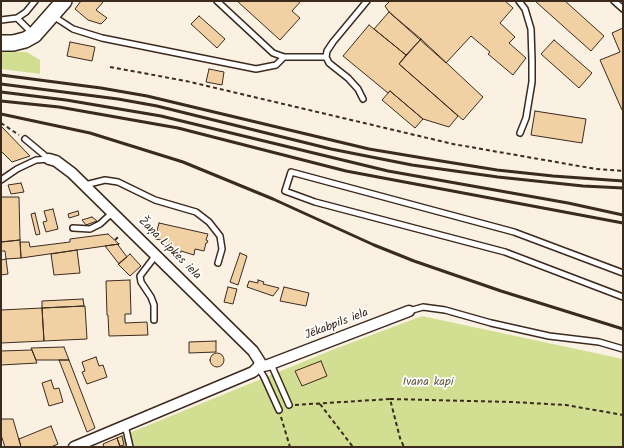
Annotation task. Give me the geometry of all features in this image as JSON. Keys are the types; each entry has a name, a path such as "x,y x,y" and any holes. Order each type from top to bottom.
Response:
{"main road":[{"path":"1,43 13,43 25,40 34,35 64,1"}],"street":[{"name":"Žaņa Lipkes iela","path":"49,159 62,165 85,185 253,351 260,362 258,368"},
{"name":"Jēkabpils iela","path":"74,447 253,372 258,368 409,311"}],"lane":[{"path":"1,20 17,18 26,12 35,1"},
{"path":"217,1 273,53 284,57 326,57"},
{"path":"363,99 358,89 348,78 329,63 326,57 327,51 333,42 367,1"},
{"path":"519,1 525,9 531,29 532,60 532,82 526,118 520,134"},
{"path":"614,1 623,9"},
{"path":"52,15 73,29 102,38 256,69 276,65 284,57"},
{"path":"17,18 34,35"},
{"path":"25,140 49,159"},
{"path":"1,180 17,169 36,160 49,159"},
{"path":"623,273 514,232 291,172 285,191 315,202 505,252 623,297"},
{"path":"85,185 105,180 118,182 155,200 196,212 209,222 220,236 222,249 218,263"},
{"path":"74,228 90,229 100,224 113,212"},
{"path":"154,320 154,305 151,297 141,282 140,276 156,255"},
{"name":"Jēkabpils iela","path":"409,311 423,307 445,310 490,323 549,336 599,342 623,349"},
{"path":"271,364 289,405"},
{"path":"258,368 264,377 279,410"},
{"path":"125,425 130,447"}],"path":[{"path":"110,67 186,81 453,144 596,170 623,172"},
{"path":"1,123 25,140"},
{"path":"289,405 390,399 512,402 566,405 623,415"},
{"path":"390,399 400,438 404,447"},
{"path":"320,404 353,447"},
{"path":"279,410 290,447"}],"green space":[{"path":"1,52 27,52 40,60 40,74 1,69"},
{"name":"Ivana kapi","path":"422,316 623,359 623,447 124,447 122,436 332,350"}],"building":[{"path":"81,1 104,1 96,10 107,18 101,24 88,20 75,9"},
{"path":"237,1 301,1 292,11 300,18 280,40"},
{"path":"390,1 505,1 513,8 500,23 515,37 509,43 526,58 513,75 488,54 490,52 471,36 446,63 389,12 385,6"},
{"path":"535,1 565,1 604,36 591,51"},
{"path":"389,12 421,39 406,55 374,29"},
{"path":"199,16 225,39 217,48 191,24"},
{"path":"369,25 406,55 399,64 458,116 449,127 423,119 390,91 388,93 343,56"},
{"path":"623,28 622,110 600,60 620,52 612,33"},
{"path":"421,39 483,97 463,120 399,64"},
{"path":"554,40 592,73 579,88 541,54"},
{"path":"70,42 95,47 92,61 67,56"},
{"path":"209,69 224,72 222,85 206,82"},
{"path":"390,91 423,119 415,128 382,100"},
{"path":"535,111 586,119 582,143 531,135"},
{"path":"1,126 30,156 12,162 1,151"},
{"path":"21,183 24,192 11,194 8,185"},
{"path":"1,197 19,197 20,240 1,242"},
{"path":"53,209 58,229 46,232 43,222 47,221 44,211"},
{"path":"78,211 79,215 69,218 68,214"},
{"path":"35,213 40,234 36,235 31,214"},
{"path":"92,217 97,221 86,225 82,220"},
{"path":"159,223 208,234 206,240 208,241 204,251 195,249 194,255 181,251 180,256 171,254 160,242 161,240 155,239"},
{"path":"108,234 119,244 21,258 20,242 29,242 30,247 70,242 70,239"},
{"path":"20,240 21,258 6,259 5,251 1,251 1,242"},
{"path":"119,244 118,245 127,257 119,264 105,246"},
{"path":"77,250 80,273 54,275 51,254"},
{"path":"240,253 247,256 238,285 230,282"},
{"path":"130,254 141,266 130,276 118,264"},
{"path":"6,259 8,274 1,275 1,260"},
{"path":"130,280 131,314 125,314 125,323 147,322 148,335 109,336 106,281"},
{"path":"258,280 264,282 263,284 279,288 273,296 247,287 249,281 258,283"},
{"path":"228,287 237,289 233,304 224,302"},
{"path":"284,287 309,293 306,306 280,301"},
{"path":"83,299 84,306 42,308 42,301"},
{"path":"85,306 87,339 44,341 42,308"},
{"path":"42,308 44,341 1,343 1,310"},
{"path":"216,341 216,352 189,353 189,342"},
{"path":"64,347 69,360 36,360 31,348"},
{"path":"32,350 37,363 1,365 1,351"},
{"path":"217,353 222,355 224,360 222,365 217,367 212,365 210,360 212,355"},
{"path":"96,357 99,366 103,365 107,377 87,384 82,372 85,371 82,362"},
{"path":"59,360 69,360 95,428 87,432"},
{"path":"321,361 327,376 302,386 295,371"},
{"path":"51,380 54,389 59,388 63,402 49,406 42,383"},
{"path":"1,419 13,419 21,447 5,447 1,435"},
{"path":"51,426 58,444 51,447 21,447 19,439"},
{"path":"122,436 124,445 120,446 117,438"},
{"path":"117,438 120,447 104,447 103,444"}],"railway":[{"path":"1,75 101,88 147,96 369,149 497,170 623,181"},
{"path":"1,84 118,99 157,106 331,149 412,165 498,177 583,186 623,188"},
{"path":"1,92 66,100 161,116 388,171 568,203 623,215"},
{"path":"1,101 59,107 178,128 346,171 623,223"},
{"path":"1,114 90,133 183,162 273,199 374,245 414,261 501,291 623,329"}]}
